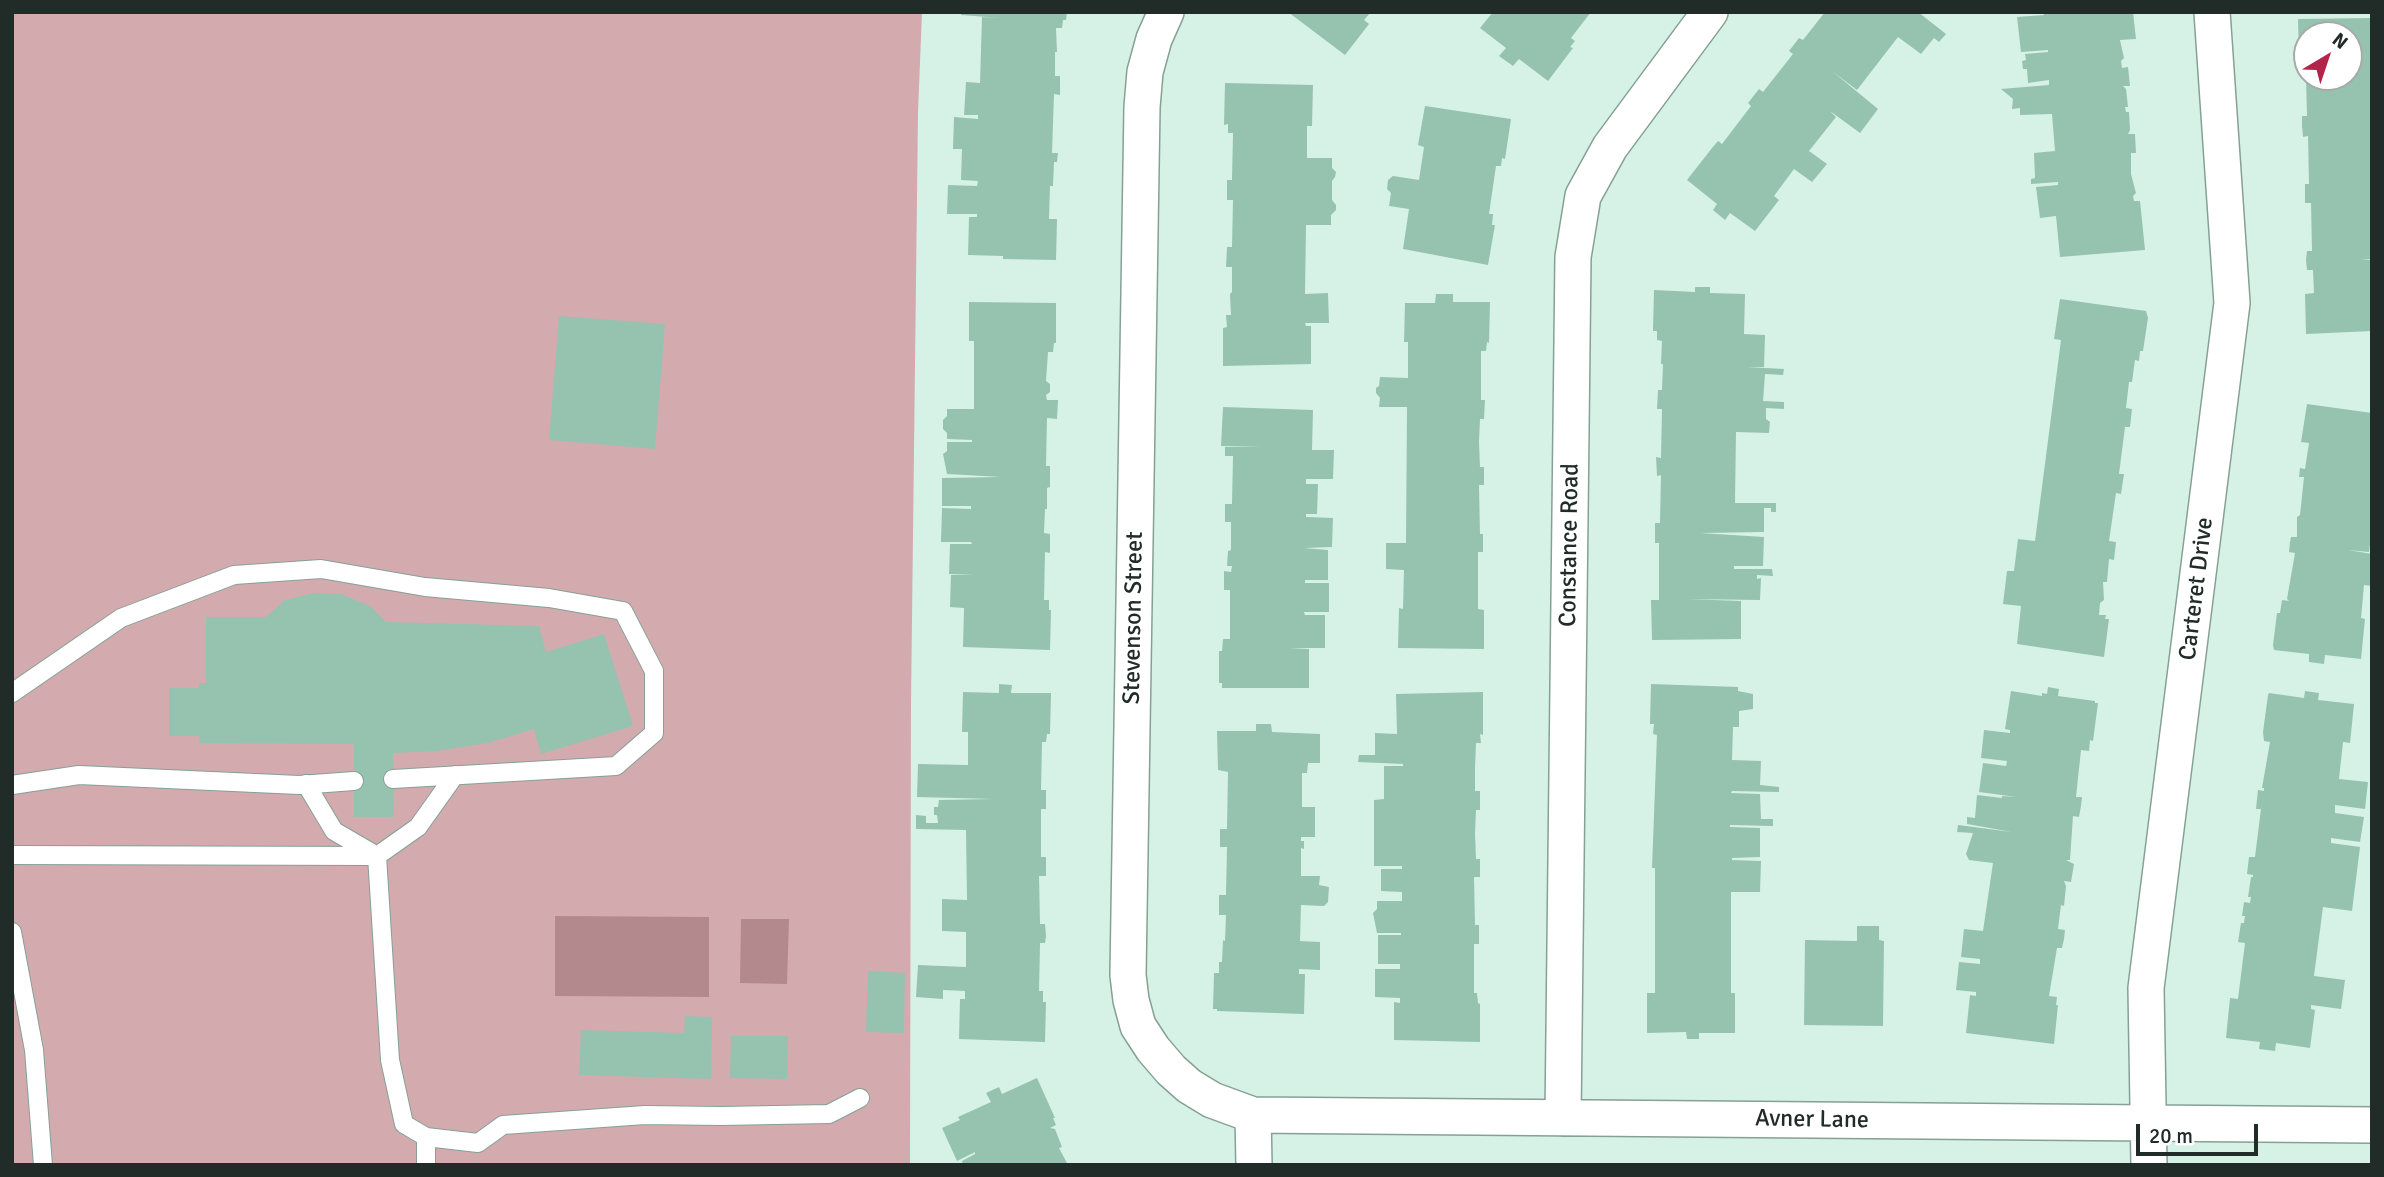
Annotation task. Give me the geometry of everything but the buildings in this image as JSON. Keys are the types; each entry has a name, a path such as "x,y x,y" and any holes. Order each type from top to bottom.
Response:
{"street":[{"name":"Stevenson Street","path":"1166,12 1154,38 1145,72 1142,107 1128,975 1138,1026 1171,1070 1189,1086 1212,1100 1253,1115"},
{"name":"Constance Road","path":"1563,1118 1573,257 1583,196 1610,147 1710,12"},
{"name":"Carteret Drive","path":"2149,1165 2145,1034 2149,956 2232,303 2212,12"},
{"name":"Avner Lane","path":"1253,1115 2372,1125"},
{"path":"1253,1115 1254,1165"}],"lane":[{"path":"12,692 121,618 234,575 321,569 425,587 549,598 623,611 654,671 654,733 616,766 393,779"},
{"path":"12,785 79,775 306,784 354,781"},
{"path":"12,855 377,856 418,827 455,775"},
{"path":"306,784 334,831 377,856"},
{"path":"377,856 390,1060 404,1124 426,1137 478,1143 503,1125 645,1115 829,1114 860,1098"},
{"path":"12,932 34,1050 43,1165"},
{"path":"426,1137 426,1165"}],"shaded area":[{"path":"12,12 922,12 918,113 911,704 910,1165 12,1165"},
{"path":"555,916 709,917 709,997 555,996"},
{"path":"741,919 789,919 787,984 740,983"}]}
